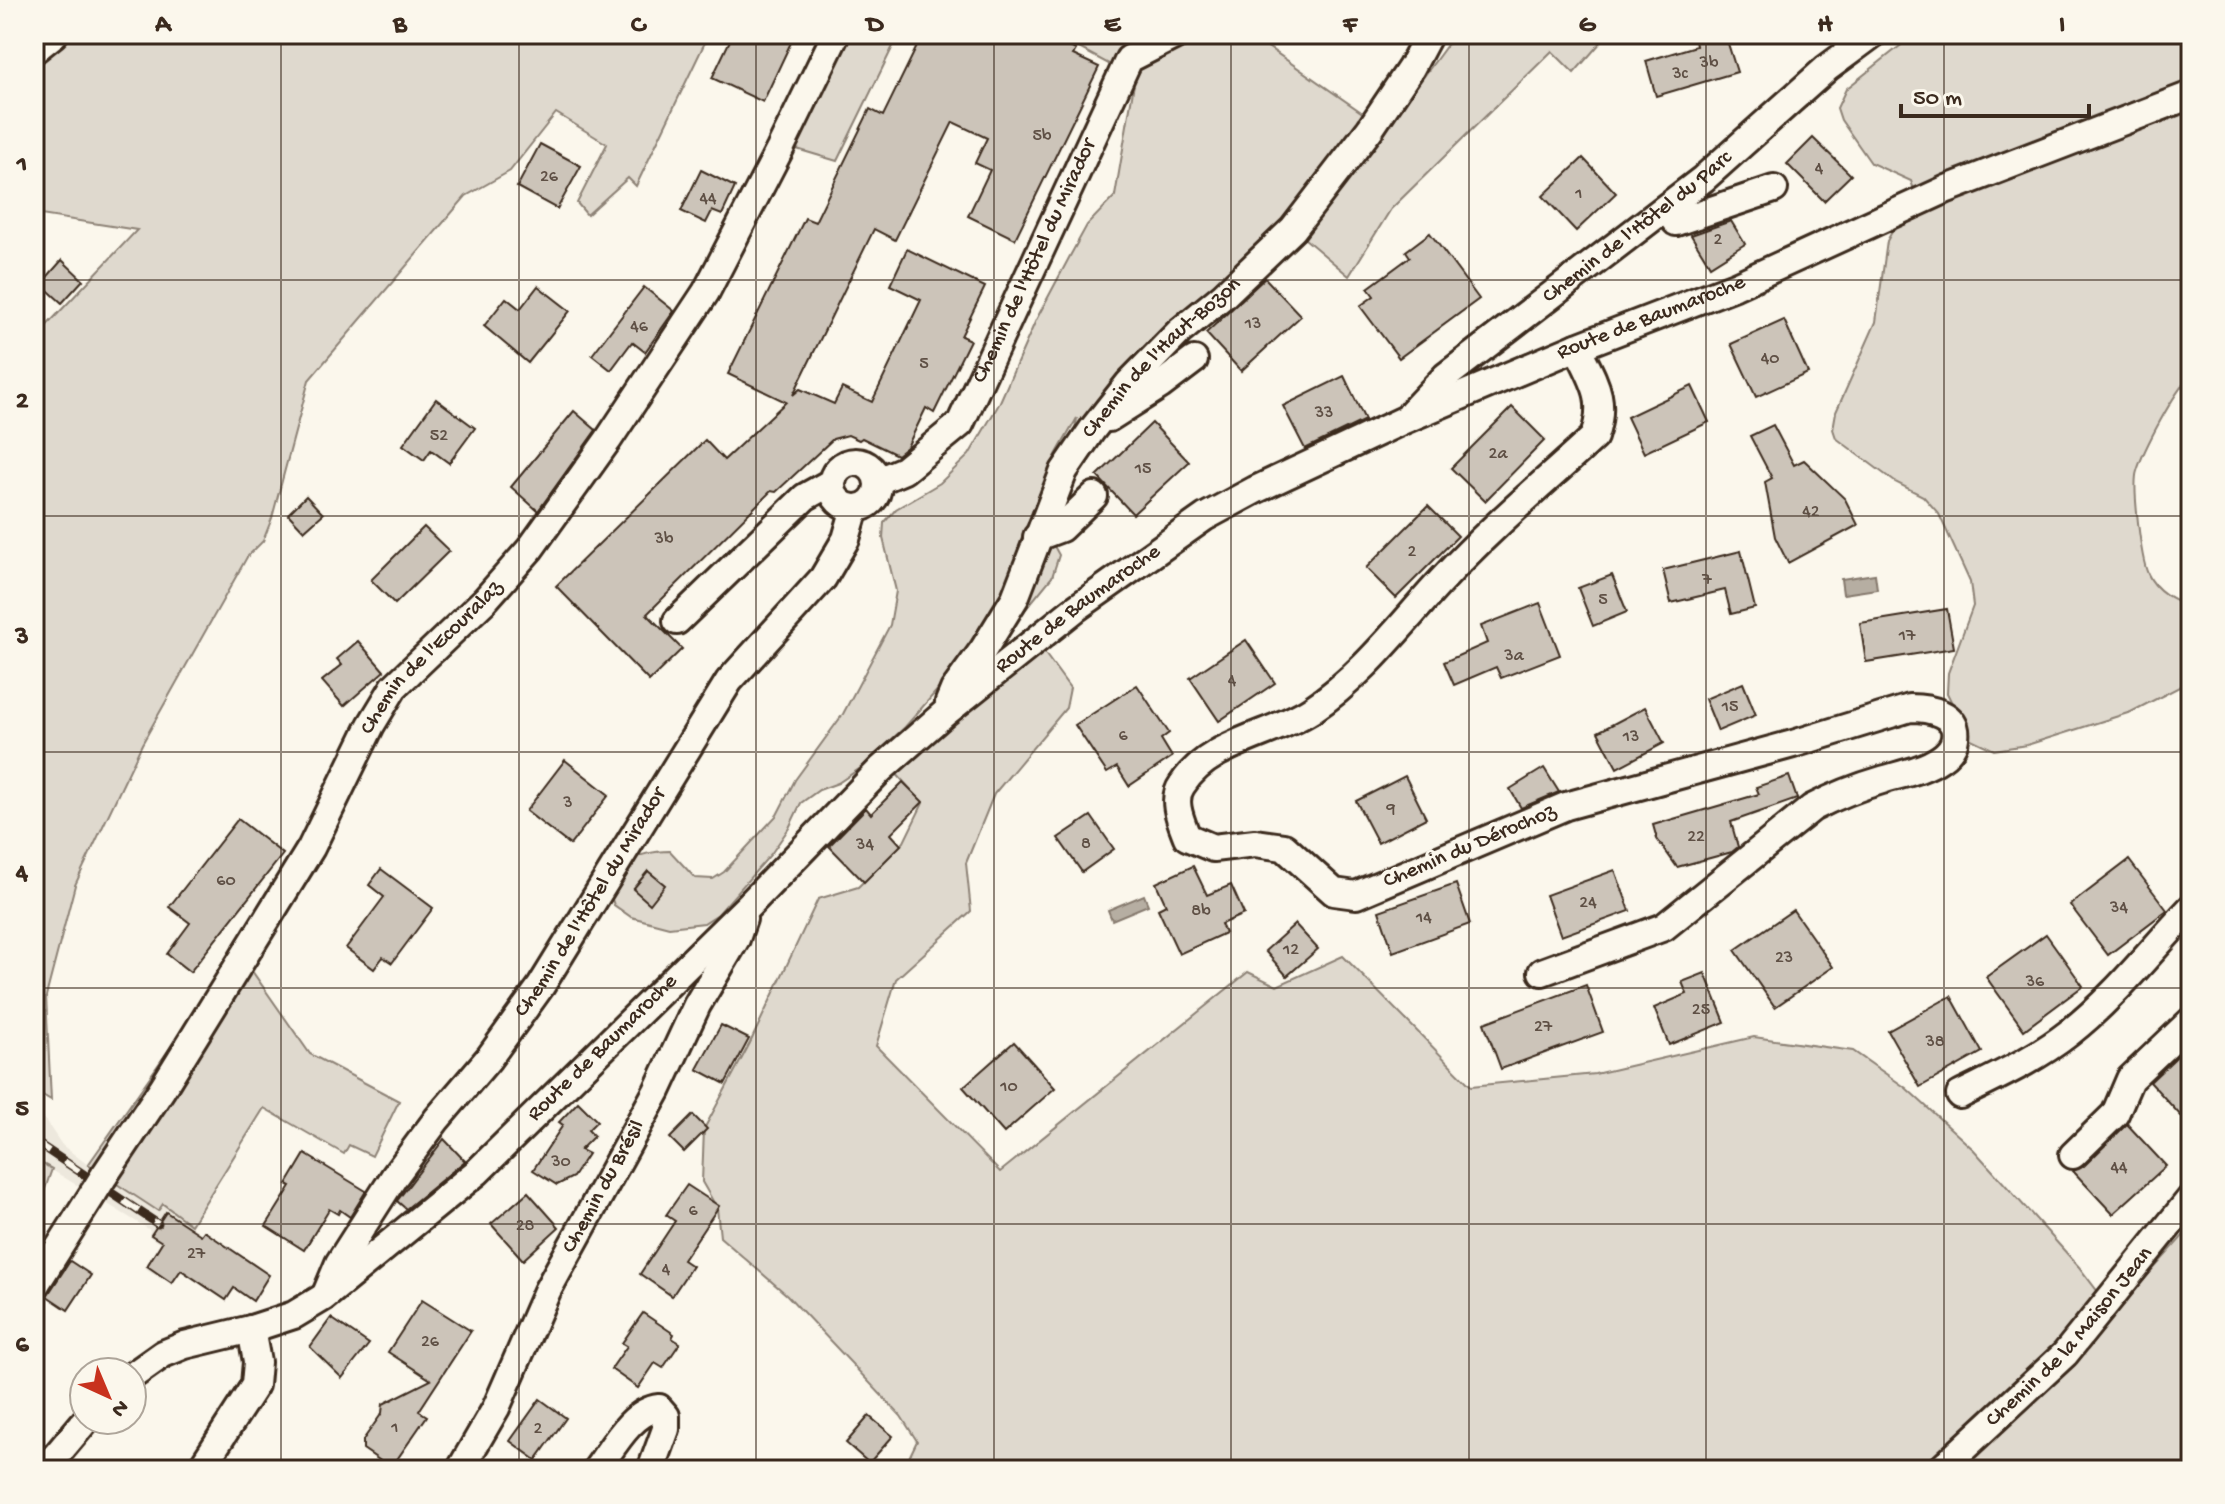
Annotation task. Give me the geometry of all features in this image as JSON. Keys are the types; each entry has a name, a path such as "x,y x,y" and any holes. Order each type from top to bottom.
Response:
{"street":[{"path":"34,50 54,34"},
{"name":"Chemin de l'Ecouralaz","path":"34,1287 162,1089 311,848 371,725 394,687 485,600 530,549 608,440 706,292 836,34"},
{"name":"Chemin de l'Hôtel du Mirador","path":"878,481 904,470 960,424 1129,59 1178,34"},
{"name":"Chemin de l'Haut-Bozon","path":"946,712 954,690 1015,598 1064,471 1096,425 1139,372 1293,229 1370,129 1411,68 1429,34"},
{"name":"Chemin de l'Hôtel du Parc","path":"1404,420 1446,376 1666,209 1827,68 1873,34"},
{"name":"Route de Baumaroche","path":"148,1365 185,1345 294,1315 324,1297 477,1172 749,905 881,769 946,712 1075,609 1205,517 1404,420 1577,347 1735,286 1947,189 2191,95"},
{"path":"1666,209 1676,222 1774,189"},
{"name":"Chemin du Dérochoz","path":"1542,972 1664,927 1812,808 1840,793 1921,768 1942,757 1955,739 1955,726 1948,717 1924,708 1910,708 1793,744 1566,806 1356,895 1334,892 1284,847 1255,843 1213,848 1187,837 1177,812 1179,787 1197,767 1218,753 1307,712 1353,679 1446,575 1594,437 1602,414 1597,389 1577,347"},
{"path":"1096,425 1161,385 1194,360"},
{"path":"850,462 865,464 878,481 872,500 862,507 841,503 832,490 838,469 850,462"},
{"path":"677,621 805,497 832,482"},
{"path":"1037,537 1061,528 1094,496"},
{"name":"Chemin de l'Hôtel du Mirador","path":"324,1297 339,1263 394,1177 437,1119 489,1058 541,986 729,681 823,578 846,539 855,508"},
{"name":"Chemin du Brésil","path":"460,1470 496,1408 547,1291 657,1091 697,1005 736,939 749,905"},
{"path":"1960,1095 2043,1052 2070,1032 2123,982 2191,908"},
{"path":"2073,1155 2115,1114 2130,1079 2191,1021"},
{"name":"Chemin de la Maison Jean","path":"1940,1470 2065,1354 2128,1280 2191,1198"},
{"path":"200,1470 255,1385 257,1362 251,1329"},
{"path":"596,1470 635,1419 649,1409 659,1408 666,1416 666,1429 651,1470"},
{"path":"44,1470 73,1436"}],"shaded area":[{"path":"34,34 709,34 636,186 628,178 587,215 577,203 607,144 556,113 510,171 466,196 309,380 263,541 247,557 142,744 75,885 46,996 51,1100 34,1090 34,339 137,230 34,214"},
{"path":"819,34 899,34 837,161 770,141"},
{"path":"1053,34 1249,34 1367,116 1414,90 1455,34 1594,34 1602,41 1574,73 1552,51 1391,209 1349,276 1298,233 1134,389 1069,473 1077,418 1056,455 1028,522 1029,531 1054,546 1059,555 1052,577 999,642 940,687 905,727 862,767 801,803 771,854 718,914 704,923 669,927 631,917 614,905 610,894 632,860 638,856 670,851 695,878 713,879 724,872 777,815 795,780 843,714 890,625 896,591 883,538 884,523 896,509 940,483 969,455 999,404 1036,320 1087,225 1115,196 1135,78"},
{"path":"1915,34 2191,34 2191,375 2168,407 2146,449 2137,471 2136,491 2140,539 2148,574 2161,591 2191,607 2191,681 2131,712 2027,745 1994,750 1969,738 1947,693 1948,673 1973,606 1970,582 1939,514 1923,496 1895,482 1836,438 1833,429 1836,412 1876,322 1887,241 1914,190 1911,181 1871,163 1841,120 1837,108 1846,89"},
{"path":"1875,574 1877,589 1843,594 1841,579"},
{"path":"1043,651 1070,688 1066,708 994,794 966,863 971,911 896,979 876,1046 1000,1172 1248,972 1277,986 1343,956 1471,1086 1595,1074 1754,1037 1853,1051 1906,1088 1974,1150 2079,1267 2114,1313 2191,1227 2191,1470 903,1470 917,1441 901,1416 787,1295 720,1237 717,1208 702,1182 704,1129 750,1043 818,899 858,887 904,842 923,803 893,770"},
{"path":"1144,895 1148,905 1112,920 1108,910"},
{"path":"238,951 310,1054 399,1101 372,1156 349,1145 344,1154 264,1108 191,1225 163,1204 158,1211 88,1165"},
{"path":"34,1109 41,1114 62,1145 88,1165 157,1211 163,1203 191,1225 162,1280 144,1267 160,1244 149,1236 150,1230 34,1159"},
{"path":"34,1159 52,1169 34,1220"}],"building":[{"path":"733,34 795,34 763,102 712,78"},
{"path":"923,34 1043,34 1076,50 1073,55 1099,67 1015,239 968,216 990,170 975,163 987,138 953,122 895,240 874,229 793,395 800,389 834,404 842,388 872,402 921,300 890,285 907,249 985,287 961,336 970,340 934,413 926,408 907,447 897,455 862,438 859,440 848,435 833,439 776,492 771,491 647,614 682,649 649,681 556,586 705,440 724,460 786,402 728,374 805,218 815,222 870,109 883,116"},
{"path":"1725,34 1737,72 1656,96 1646,61 1696,46 1695,40"},
{"path":"1813,138 1851,175 1824,201 1787,164"},
{"path":"540,144 581,166 557,209 517,187"},
{"path":"1583,158 1616,193 1576,231 1543,196"},
{"path":"701,170 735,187 722,215 712,211 706,223 681,211"},
{"path":"1731,221 1745,244 1710,266 1691,235"},
{"path":"1430,233 1479,299 1399,358 1360,306 1374,296 1368,288 1410,257 1406,251"},
{"path":"62,260 83,280 62,303 41,284"},
{"path":"1265,278 1301,316 1241,371 1206,333"},
{"path":"538,286 570,311 528,363 484,326 506,298 520,309"},
{"path":"644,287 674,311 645,352 632,342 611,370 592,355"},
{"path":"1784,320 1808,373 1756,397 1731,344"},
{"path":"1344,376 1365,420 1305,449 1283,406"},
{"path":"1692,386 1709,422 1644,453 1627,417"},
{"path":"436,399 475,428 449,463 431,450 424,460 403,445"},
{"path":"1512,407 1545,440 1485,501 1451,468"},
{"path":"574,411 596,430 538,511 511,487"},
{"path":"1152,423 1189,462 1133,514 1097,476"},
{"path":"1773,425 1794,465 1804,460 1845,499 1858,525 1788,563 1775,537 1765,482 1772,478 1750,436"},
{"path":"306,496 323,514 304,531 288,514"},
{"path":"1428,506 1458,536 1396,598 1366,568"},
{"path":"424,527 449,551 395,604 371,580"},
{"path":"1741,551 1755,608 1731,614 1725,590 1671,603 1663,570"},
{"path":"1612,575 1627,612 1593,626 1578,588"},
{"path":"1540,603 1560,655 1501,678 1496,667 1454,685 1444,662 1487,643 1481,626"},
{"path":"1947,609 1954,648 1866,662 1860,623"},
{"path":"1246,640 1275,683 1219,721 1190,678"},
{"path":"358,641 384,671 344,706 322,681 342,665 337,659"},
{"path":"1743,683 1756,715 1718,731 1705,699"},
{"path":"1137,685 1169,733 1161,739 1172,757 1129,786 1117,767 1107,773 1075,725"},
{"path":"1645,707 1664,743 1617,768 1598,732"},
{"path":"565,760 609,795 570,845 526,811"},
{"path":"1544,768 1559,792 1521,808 1510,789"},
{"path":"1405,776 1426,818 1378,843 1356,801"},
{"path":"1789,776 1797,799 1731,822 1738,847 1732,852 1677,867 1657,839 1653,825 1759,794 1756,787"},
{"path":"903,782 923,802 891,834 901,845 864,882 829,846 866,808 871,814"},
{"path":"1091,816 1114,849 1082,872 1058,838"},
{"path":"238,819 283,854 190,972 167,954 190,923 169,907"},
{"path":"2129,860 2167,910 2108,955 2070,905"},
{"path":"1193,866 1207,895 1231,885 1244,914 1221,924 1225,933 1179,954 1158,909 1166,905 1156,883"},
{"path":"381,869 433,908 392,963 383,957 374,969 346,948 384,897 369,885"},
{"path":"1615,870 1630,911 1561,936 1546,895"},
{"path":"648,871 665,885 650,904 633,889"},
{"path":"1456,884 1470,924 1393,952 1379,911"},
{"path":"1793,910 1833,967 1775,1007 1735,950"},
{"path":"1295,924 1318,949 1287,976 1265,951"},
{"path":"2046,934 2083,986 2024,1030 1986,977"},
{"path":"1705,973 1725,1022 1669,1045 1654,1008 1687,994 1682,982"},
{"path":"1586,985 1603,1032 1501,1069 1484,1023"},
{"path":"1951,996 1982,1052 1920,1087 1888,1031"},
{"path":"721,1025 749,1039 725,1084 697,1069"},
{"path":"1014,1042 1055,1088 1004,1133 963,1087"},
{"path":"2191,1043 2191,1127 2150,1082"},
{"path":"578,1102 597,1121 588,1130 594,1136 580,1150 588,1154 573,1177 557,1185 533,1170 563,1125 559,1122"},
{"path":"693,1115 707,1129 684,1152 670,1138"},
{"path":"2127,1124 2166,1166 2113,1214 2073,1171 2084,1166"},
{"path":"444,1139 465,1161 406,1209 397,1201"},
{"path":"305,1154 366,1191 350,1217 340,1210 338,1214 329,1209 304,1250 266,1226 291,1186 287,1184"},
{"path":"687,1185 719,1206 683,1260 692,1266 672,1296 640,1274 675,1221 666,1215"},
{"path":"528,1192 559,1227 523,1260 491,1224"},
{"path":"166,1212 201,1235 204,1231 269,1275 253,1301 234,1288 226,1300 181,1270 172,1283 147,1266 162,1242 151,1235"},
{"path":"70,1261 91,1275 68,1310 47,1296"},
{"path":"422,1300 471,1331 419,1411 427,1416 391,1468 363,1449 363,1440 382,1413 383,1404 431,1380 388,1352"},
{"path":"643,1313 674,1334 672,1338 680,1343 663,1368 655,1363 638,1388 611,1369 627,1346 622,1343"},
{"path":"331,1318 369,1344 342,1378 310,1347"},
{"path":"540,1399 566,1418 536,1460 510,1441"},
{"path":"869,1416 893,1436 869,1463 846,1443"}],"railway":[{"path":"34,1141 158,1224"}]}
